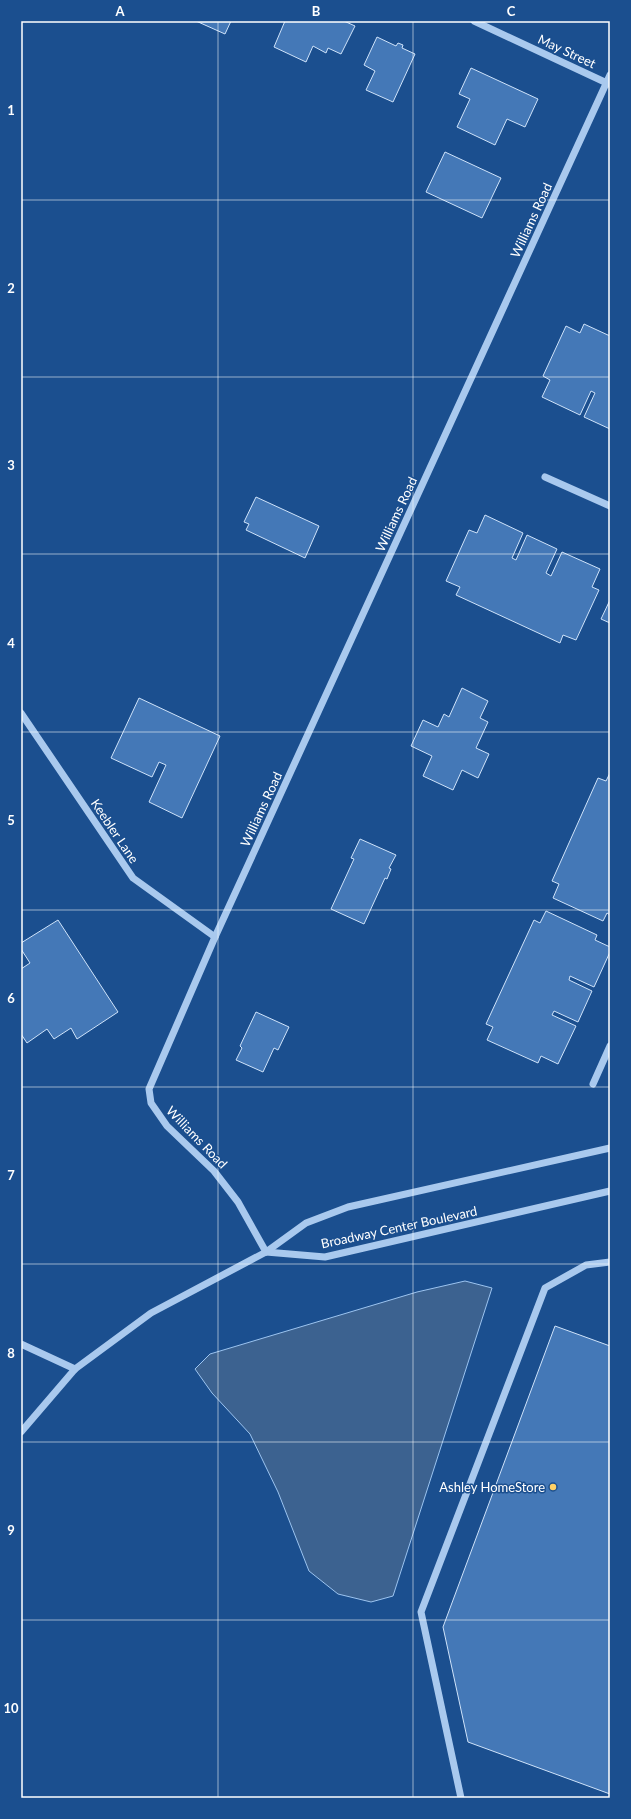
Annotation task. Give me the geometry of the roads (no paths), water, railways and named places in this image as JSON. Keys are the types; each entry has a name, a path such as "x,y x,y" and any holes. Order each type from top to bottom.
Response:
{"street":[{"name":"May Street","path":"474,21 608,84"},
{"name":"Williams Road","path":"266,1252 238,1202 214,1170 167,1126 151,1104 149,1089 215,937 608,84 610,75"},
{"path":"545,477 610,506"},
{"name":"Keebler Lane","path":"21,713 133,878 215,937"},
{"path":"593,1084 610,1046"},
{"name":"Broadway Center Boulevard","path":"266,1252 306,1223 348,1207 610,1148"},
{"name":"Broadway Center Boulevard","path":"266,1252 325,1257 610,1191"},
{"path":"21,1432 75,1369 151,1313 266,1252"},
{"path":"461,1798 421,1612 545,1288 586,1265 610,1262"},
{"path":"21,1344 75,1369"}],"water":[{"path":"465,1281 492,1288 393,1596 371,1602 338,1594 309,1571 278,1492 250,1434 212,1393 195,1369 210,1354 417,1292"}],"place":[{"name":"Ashley HomeStore","path":"553,1487"}]}
